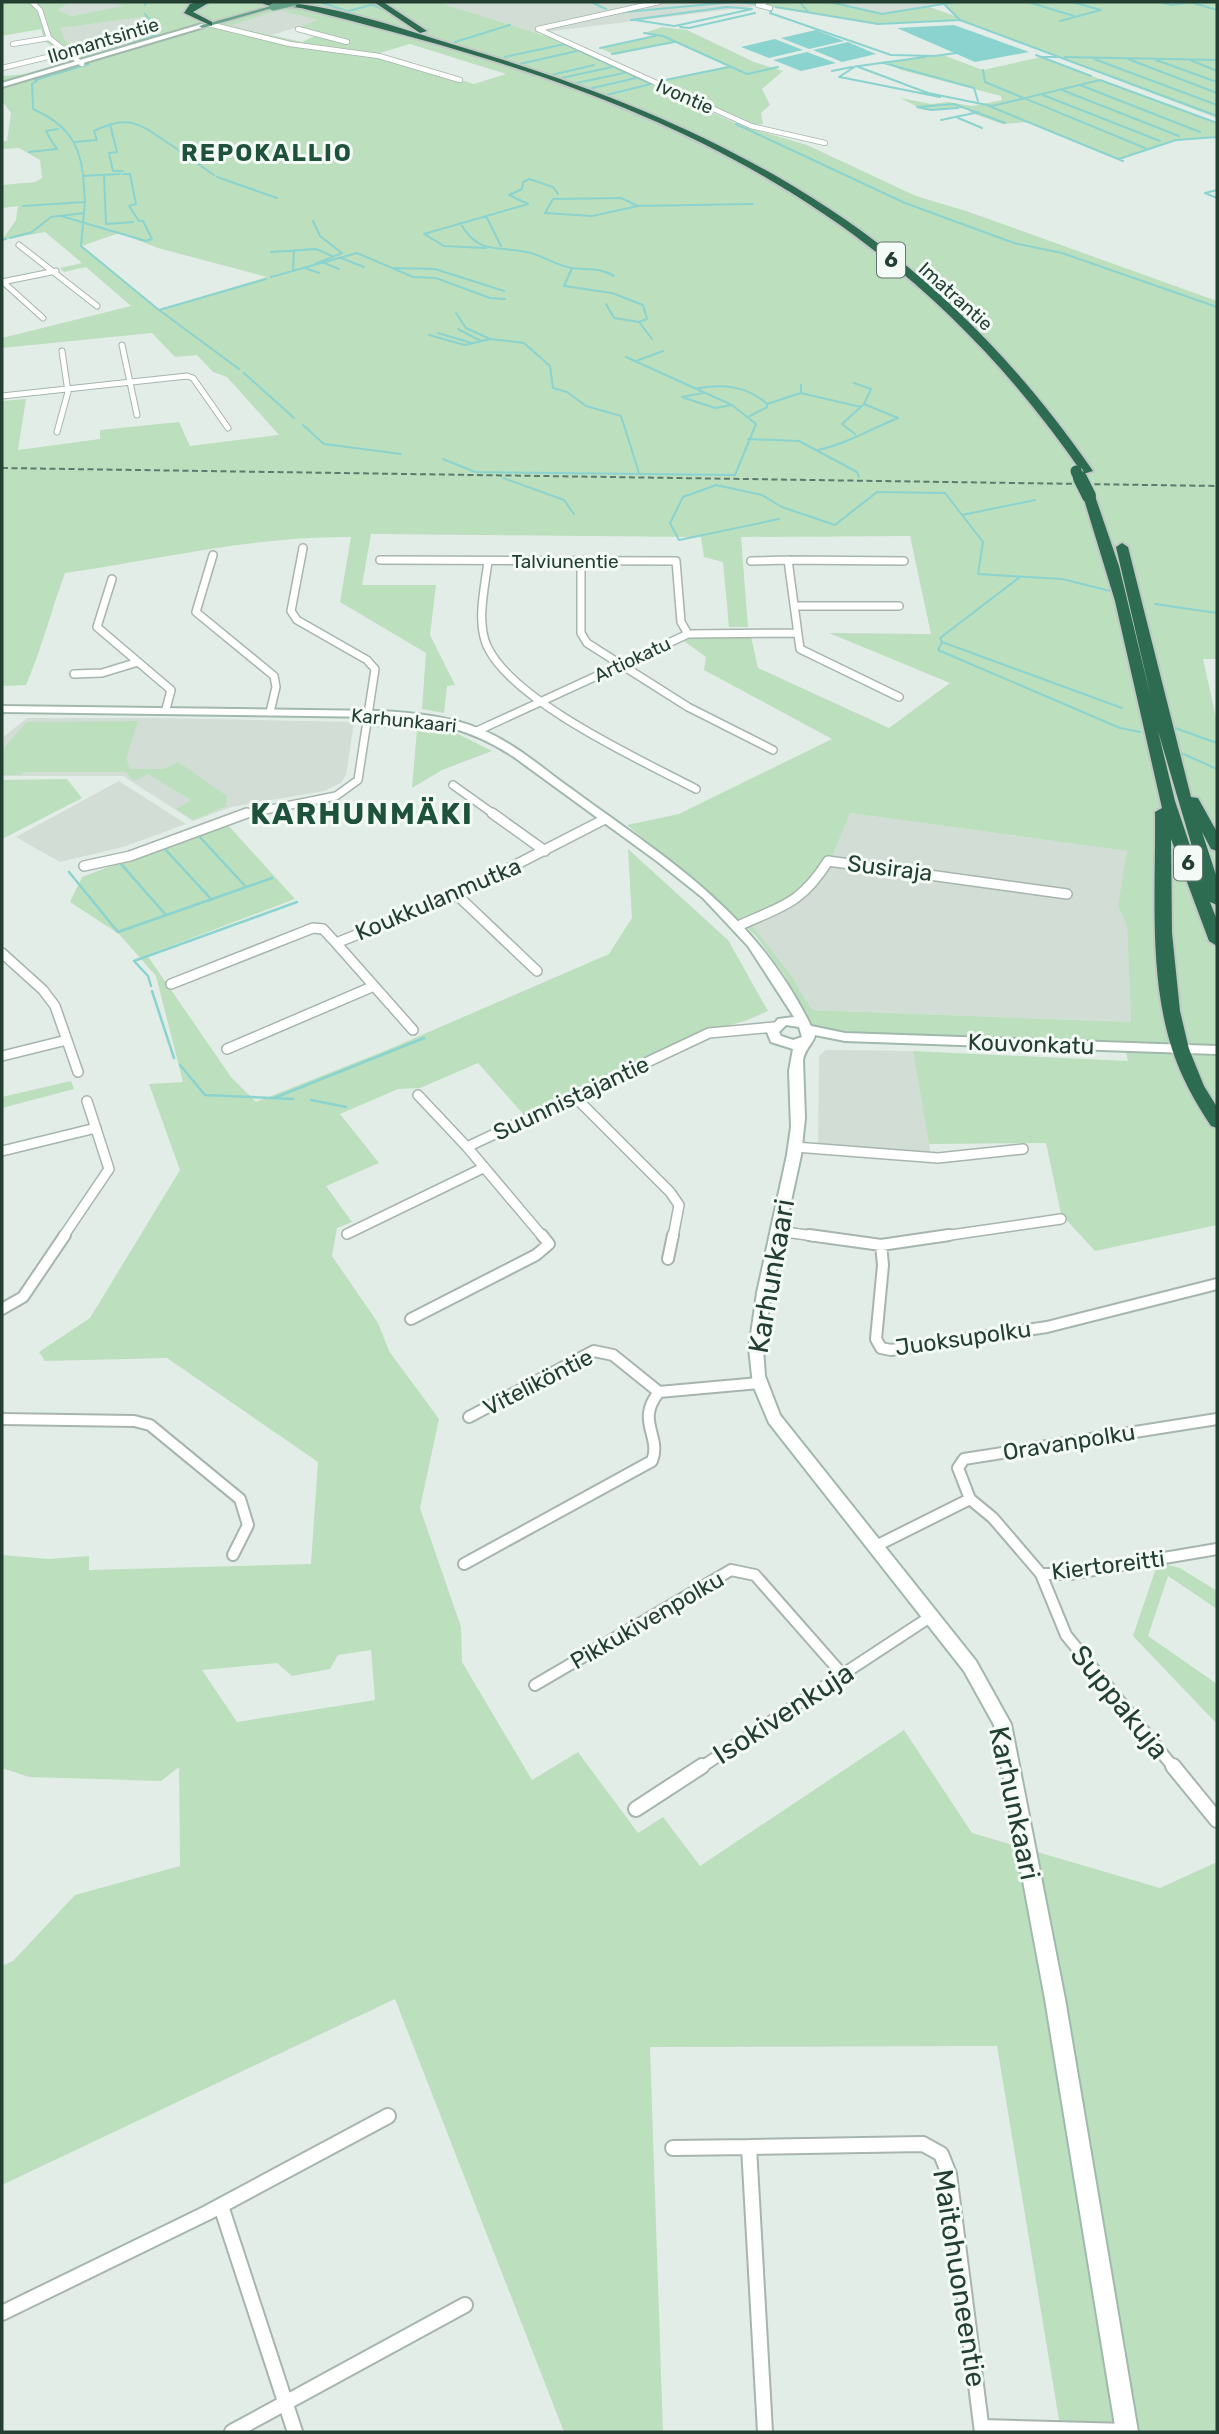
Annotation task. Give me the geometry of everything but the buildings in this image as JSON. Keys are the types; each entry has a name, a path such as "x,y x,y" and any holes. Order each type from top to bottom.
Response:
{"highway":[{"path":"184,2 181,15 206,25"},
{"path":"206,2 193,6 188,13 206,25"},
{"path":"264,2 298,5"},
{"name":"Imatrantie","path":"288,2 469,52 587,91 687,132 782,183 831,215 907,272 985,340 1032,392 1082,471 1131,575 1189,820 1217,900"},
{"path":"378,2 419,29 469,52"},
{"name":"Imatrantie","path":"275,4 298,5 430,43 581,92 679,133 775,184 824,216 898,273 976,341 1035,408 1082,471"},
{"name":"Imatrantie","path":"1095,496 1122,594 1163,783 1217,941"},
{"path":"1173,759 1217,846"},
{"path":"1163,783 1164,976 1180,1048 1200,1098 1217,1122"}],"main road":[{"name":"Ilomantsintie","path":"206,25 275,4"}],"street":[{"path":"32,2 40,10 49,38 64,53 82,64"},
{"path":"566,22 553,28 550,35 538,29 566,22 659,2"},
{"path":"765,2 758,5 771,8"},
{"path":"206,25 308,47 379,56 460,80"},
{"name":"Ilomantsintie","path":"2,85 82,64 206,25"},
{"path":"298,29 347,42"},
{"name":"Ivontie","path":"550,35 751,126 825,143"},
{"path":"308,47 331,37"},
{"path":"13,44 49,38"},
{"path":"2,68 64,53"},
{"path":"19,245 56,271 97,306"},
{"path":"2,282 56,271"},
{"path":"2,282 43,318"},
{"path":"122,345 137,415"},
{"path":"57,432 68,389 62,351"},
{"path":"2,396 187,376 193,379 228,428"},
{"path":"84,866 130,856 234,816 342,793 355,785 360,775 375,669 367,660 297,620 291,611 303,548"},
{"path":"213,555 196,612 274,676 276,687 270,712"},
{"name":"Talviunentie","path":"380,560 676,561 681,622 688,634"},
{"path":"488,561 483,618 488,648 509,676 612,744 696,789"},
{"path":"581,561 581,633 597,651 688,708 773,750"},
{"path":"751,561 904,561"},
{"path":"788,561 800,649 899,697"},
{"path":"112,579 97,627 171,690 166,709"},
{"path":"794,606 899,607"},
{"name":"Artiokatu","path":"477,731 688,634 797,633"},
{"path":"74,674 102,673 138,662"},
{"name":"Karhunkaari","path":"5,709 166,709 370,715 434,720 477,731 674,870 738,926 769,966 806,1035 797,1055 795,1147 756,1347 759,1383 774,1419 970,1666 1002,1724 1044,1944 1127,2432"},
{"path":"453,785 545,851"},
{"name":"Koukkulanmutka","path":"413,1030 336,943 457,895 605,819"},
{"name":"Susiraja","path":"738,926 797,900 812,886 828,862 916,871 1067,894"},
{"path":"457,895 537,971"},
{"path":"171,985 313,928 323,929 336,943"},
{"path":"2,953 43,990 55,1006 78,1072"},
{"path":"227,1049 374,986"},
{"name":"Karhunkaari","path":"787,996 779,1031 797,1081"},
{"path":"779,1031 806,1035"},
{"path":"779,1031 806,1035"},
{"name":"Suunnistajantie","path":"418,1096 467,1147 709,1033 779,1031"},
{"name":"Kouvonkatu","path":"806,1035 1217,1049"},
{"path":"2,1056 67,1040"},
{"path":"574,1097 670,1192 679,1205 668,1259"},
{"path":"2,1309 23,1297 109,1169 87,1101"},
{"path":"2,1151 96,1128"},
{"path":"411,1319 536,1255 549,1244 547,1237 467,1147"},
{"path":"795,1147 865,1156 937,1157 998,1154 1023,1149"},
{"path":"347,1234 483,1168"},
{"path":"778,1231 881,1245 1061,1219"},
{"name":"Juoksupolku","path":"881,1245 883,1265 875,1326 876,1339 881,1348 915,1348 1047,1327 1217,1283"},
{"name":"Viteliköntie","path":"469,1417 594,1351 606,1350 617,1356 650,1389 659,1392"},
{"path":"464,1564 652,1461 656,1451 646,1423 647,1413 650,1401 659,1392 759,1383"},
{"path":"2,1419 134,1420 150,1425 240,1499 248,1525 233,1555"},
{"name":"Oravanpolku","path":"970,1499 958,1468 964,1459 1217,1419"},
{"path":"874,1547 970,1499"},
{"name":"Kiertoreitti","path":"970,1499 987,1512 1041,1574 1070,1574 1217,1549"},
{"name":"Pikkukivenpolku","path":"535,1685 731,1570 755,1575 843,1675"},
{"name":"Suppakuja","path":"1041,1574 1066,1635 1217,1820"},
{"name":"Isokivenkuja","path":"636,1809 930,1617"},
{"path":"2,2313 221,2206 388,2116"},
{"name":"Maitohuoneentie","path":"673,2148 922,2144 941,2154 949,2174 982,2430 1127,2432"},
{"path":"750,2147 765,2432"},
{"path":"221,2206 295,2432"},
{"path":"232,2432 466,2305"}],"shaded area":[{"path":"71,2 112,2 124,6 72,16 56,10"},
{"path":"437,2 790,2 536,33"},
{"path":"830,2 941,2 943,3 878,14"},
{"path":"279,10 320,20 272,35 229,26"},
{"path":"144,17 155,29 154,35 96,54 77,51 64,39 59,28"},
{"path":"27,718 354,722 346,775 341,783 324,791 231,807 193,821 123,776 2,776 2,738"},
{"path":"119,781 186,824 123,847 60,862 16,837"},
{"path":"850,813 1128,851 1118,906 1127,926 1131,1022 812,1010 791,975 748,920 809,887 821,862 832,857"},
{"path":"826,1050 913,1051 932,1160 868,1158 818,1152 819,1056"}],"green space":[{"path":"2,2 71,2 57,10 72,16 123,6 112,2 291,2 224,21 300,2 437,2 549,37 742,126 807,145 916,196 969,212 1217,301 1217,659 1203,659 1217,722 1217,1225 1095,1251 1061,1214 1046,1143 929,1144 913,1051 1128,1061 1124,1042 838,1033 817,1028 807,1019 785,976 756,936 706,889 627,825 679,814 832,739 704,670 706,657 684,641 694,637 751,637 758,668 889,728 950,683 829,633 931,634 910,536 741,537 748,627 729,627 723,562 704,557 701,537 371,534 362,585 436,585 430,635 455,685 447,686 444,713 422,709 426,653 340,602 351,537 279,540 172,555 65,573 26,685 2,686 2,401 26,399 18,450 100,439 100,430 179,422 190,446 279,435 227,377 213,372 197,355 175,357 152,333 2,348 2,338 131,306 86,267 64,272 60,268 82,263 45,232 2,240 16,220 18,206 2,208 2,185 35,182 42,178 40,160 19,148 2,149 2,141 7,141 11,113 2,101 2,76 29,74 72,63 45,41 41,29 2,36","holes":["279,10 318,20 296,28 319,34 302,42 230,26","144,17 155,29 154,35 96,54 88,48 77,51 64,39 60,28","410,44 506,74 474,84 376,54","119,233 158,248 267,277 159,310 82,246","850,813 1127,851 1118,906 1127,926 1131,1022 812,1010 791,975 748,920 809,887 821,862 832,857"]},
{"path":"736,2 830,2 880,14 927,6 955,16 941,2 1217,2 1217,118 960,20 878,24"},
{"path":"662,27 687,30 754,62 783,71 762,89 770,105 761,113 763,124 743,121 729,115 699,101 665,80 727,66 674,42 615,55 600,48 654,36 644,33"},
{"path":"943,55 983,70 1041,57 1217,123 1217,137 1176,140 1119,159 1027,122 1002,124 969,112 972,110 966,108 924,110 900,98 931,104 948,102 972,106 1002,100 1001,96 901,70 885,62"},
{"path":"138,721 126,758 130,769 164,769 178,762 227,796 226,806 193,820 176,809 191,800 148,774 133,781 126,772 23,772 21,775 2,775 2,750 27,722"},
{"path":"373,722 454,732 492,751 442,770 412,788 417,730 372,727"},
{"path":"67,779 82,798 2,839 2,780"},
{"path":"226,823 295,899 147,955 231,1077 256,1102 387,1050 609,954 632,918 628,849 728,940 768,1011 745,1021 703,1032 524,1115 478,1063 420,1088 398,1089 340,1114 379,1163 326,1186 352,1222 337,1228 332,1256 378,1323 389,1351 439,1419 420,1508 461,1627 462,1662 532,1780 578,1752 638,1833 663,1817 700,1866 904,1730 972,1833 1160,1888 1217,1862 1217,2432 1061,2432 997,2046 650,2047 663,2432 564,2432 395,1999 2,2185 2,1966 13,1961 75,1895 180,1866 179,1767 161,1781 29,1777 2,1768 2,1555 49,1559 89,1556 89,1570 311,1564 318,1462 167,1358 45,1361 39,1352 90,1318 180,1170 149,1084 183,1082 156,976 119,934 70,902 82,877","holes":["371,1650 375,1700 237,1722 202,1670 277,1663 292,1676 330,1669 338,1655"]},
{"path":"71,1081 74,1089 2,1108 2,1097"},
{"path":"1158,1562 1180,1568 1217,1591 1217,1609 1168,1576 1148,1636 1217,1684 1217,1724 1133,1636"}],"water":[{"path":"954,25 1029,52 975,62 897,28"},
{"path":"816,30 844,41 809,49 781,38"},
{"path":"775,39 803,50 769,58 741,47"},
{"path":"848,42 876,54 842,62 813,50"},
{"path":"807,52 836,63 801,71 773,60"}],"waterway":[{"path":"320,2 347,11"},
{"path":"591,2 606,9"},
{"path":"615,13 733,2"},
{"path":"736,2 757,4"},
{"path":"800,2 808,12"},
{"path":"830,2 882,14 944,4"},
{"path":"944,4 955,2"},
{"path":"1028,2 1074,16"},
{"path":"1060,21 1101,10 1072,2"},
{"path":"1160,2 1172,5 1190,2 1217,10"},
{"path":"341,13 378,3"},
{"path":"944,4 959,19"},
{"path":"373,5 389,12"},
{"path":"631,20 727,7 752,9 675,26"},
{"path":"776,7 878,24 960,20 1217,116"},
{"path":"772,9 770,13 891,55 935,56"},
{"path":"680,27 689,28 755,13"},
{"path":"89,58 156,35 156,29 145,14"},
{"path":"635,20 674,26"},
{"path":"455,42 510,25"},
{"path":"644,33 663,36 747,74 778,67"},
{"path":"600,48 655,36"},
{"path":"612,54 674,42"},
{"path":"505,57 565,44 651,84 606,95"},
{"path":"515,65 577,51"},
{"path":"935,56 956,53"},
{"path":"1036,55 1041,57"},
{"path":"859,66 925,57"},
{"path":"1041,57 1058,57"},
{"path":"1041,57 1091,76"},
{"path":"1065,57 1217,60"},
{"path":"1094,59 1217,105"},
{"path":"1128,59 1217,93"},
{"path":"1156,60 1217,82"},
{"path":"1190,60 1217,71"},
{"path":"884,63 974,88 978,101"},
{"path":"35,80 89,64"},
{"path":"547,76 594,65"},
{"path":"839,77 856,66 928,93 992,106"},
{"path":"557,79 612,67"},
{"path":"665,80 729,67"},
{"path":"832,71 852,67"},
{"path":"983,70 985,82 1024,98"},
{"path":"572,84 624,73"},
{"path":"840,77 940,97"},
{"path":"588,89 636,78"},
{"path":"1024,98 1100,80 1217,123"},
{"path":"33,104 32,84 37,81"},
{"path":"1080,85 1200,132"},
{"path":"1062,90 1179,136"},
{"path":"1043,95 1160,141"},
{"path":"992,106 1024,98"},
{"path":"1024,98 1145,148"},
{"path":"958,108 931,110 917,107 954,104 977,112"},
{"path":"33,105 33,109 53,120 74,142"},
{"path":"992,106 989,106 1123,161"},
{"path":"941,120 977,112"},
{"path":"977,112 1005,123"},
{"path":"956,117 982,128"},
{"path":"110,124 129,122 138,125 177,149"},
{"path":"74,142 97,140 94,131 110,124"},
{"path":"110,124 117,152 109,153 113,171 123,171"},
{"path":"736,124 905,203 1014,243 1062,253 1217,307"},
{"path":"52,142 46,131 58,129"},
{"path":"1119,159 1176,140 1217,137"},
{"path":"74,142 83,174"},
{"path":"29,152 57,149 53,143"},
{"path":"179,151 187,156"},
{"path":"191,159 214,175"},
{"path":"83,176 120,174"},
{"path":"83,223 146,241 152,239 143,221 139,221 129,206 136,204 130,174 123,174"},
{"path":"104,175 106,224 133,222"},
{"path":"83,176 85,202"},
{"path":"217,177 277,198"},
{"path":"486,216 528,204 509,195 522,189 523,182 529,179 553,187 558,194"},
{"path":"1217,190 1205,193 1217,198"},
{"path":"621,198 638,206 592,216 545,213 553,199 621,198"},
{"path":"23,206 85,202"},
{"path":"84,213 85,202"},
{"path":"638,206 753,204"},
{"path":"10,238 32,232 51,217 84,213"},
{"path":"83,223 84,213"},
{"path":"61,216 83,223"},
{"path":"460,224 486,216"},
{"path":"486,216 501,246"},
{"path":"313,221 320,236 342,253 315,264"},
{"path":"83,223 81,246 159,310"},
{"path":"460,224 475,241 491,248 531,253 567,267 599,270 614,276"},
{"path":"460,224 424,234 444,246 486,248"},
{"path":"2,240 6,239"},
{"path":"294,250 316,249 332,256"},
{"path":"271,252 294,250"},
{"path":"293,271 294,250"},
{"path":"293,271 357,253 392,268"},
{"path":"341,258 364,267"},
{"path":"324,263 339,269"},
{"path":"305,268 319,273"},
{"path":"392,268 435,269 504,291"},
{"path":"392,268 413,277 436,278 490,298 505,299"},
{"path":"572,268 564,286 612,293 643,305 647,319 639,322"},
{"path":"271,277 293,271"},
{"path":"159,310 266,279"},
{"path":"606,304 614,318 639,322"},
{"path":"159,310 239,369"},
{"path":"456,313 466,328 490,339"},
{"path":"639,322 652,339"},
{"path":"458,329 481,341"},
{"path":"438,333 472,343"},
{"path":"429,335 465,345 490,339"},
{"path":"490,339 524,343 550,366 553,388 567,392 586,406 621,416 639,473"},
{"path":"636,361 663,351"},
{"path":"626,357 732,405"},
{"path":"244,373 294,418"},
{"path":"854,383 871,389 864,404"},
{"path":"801,385 801,393"},
{"path":"699,388 717,386 743,390 766,403"},
{"path":"703,393 682,397 715,408 732,405"},
{"path":"750,416 767,407 767,404 801,393"},
{"path":"801,393 861,407"},
{"path":"818,450 898,418 864,404"},
{"path":"861,407 864,404"},
{"path":"732,405 756,424 750,439"},
{"path":"855,434 842,424 861,407"},
{"path":"303,425 324,444 401,454"},
{"path":"443,459 475,472 735,475 750,439"},
{"path":"750,439 799,441 857,472 859,477"},
{"path":"503,478 564,500 574,514"},
{"path":"779,519 679,540 670,523 683,497 716,485 762,495 782,507 835,525 877,492 945,493 962,515"},
{"path":"962,515 1035,500"},
{"path":"962,515 983,542 978,574 1062,579 1114,592"},
{"path":"942,642 940,638 1020,577"},
{"path":"1155,604 1217,613"},
{"path":"942,642 1122,708"},
{"path":"942,642 938,650 1120,728 1140,732"},
{"path":"1175,728 1217,743"},
{"path":"1179,752 1217,769"},
{"path":"198,835 246,887"},
{"path":"164,848 211,899"},
{"path":"121,864 166,915"},
{"path":"69,872 118,932 272,878"},
{"path":"151,986 148,976 134,961 297,902"},
{"path":"152,991 174,1058"},
{"path":"274,1098 424,1038"},
{"path":"180,1065 205,1095 293,1099"},
{"path":"311,1100 346,1107"}],"railway":[{"path":"2,468 1217,486"}],"district":[{"name":"REPOKALLIO","path":"267,153"},
{"name":"KARHUNMÄKI","path":"362,814"}]}
